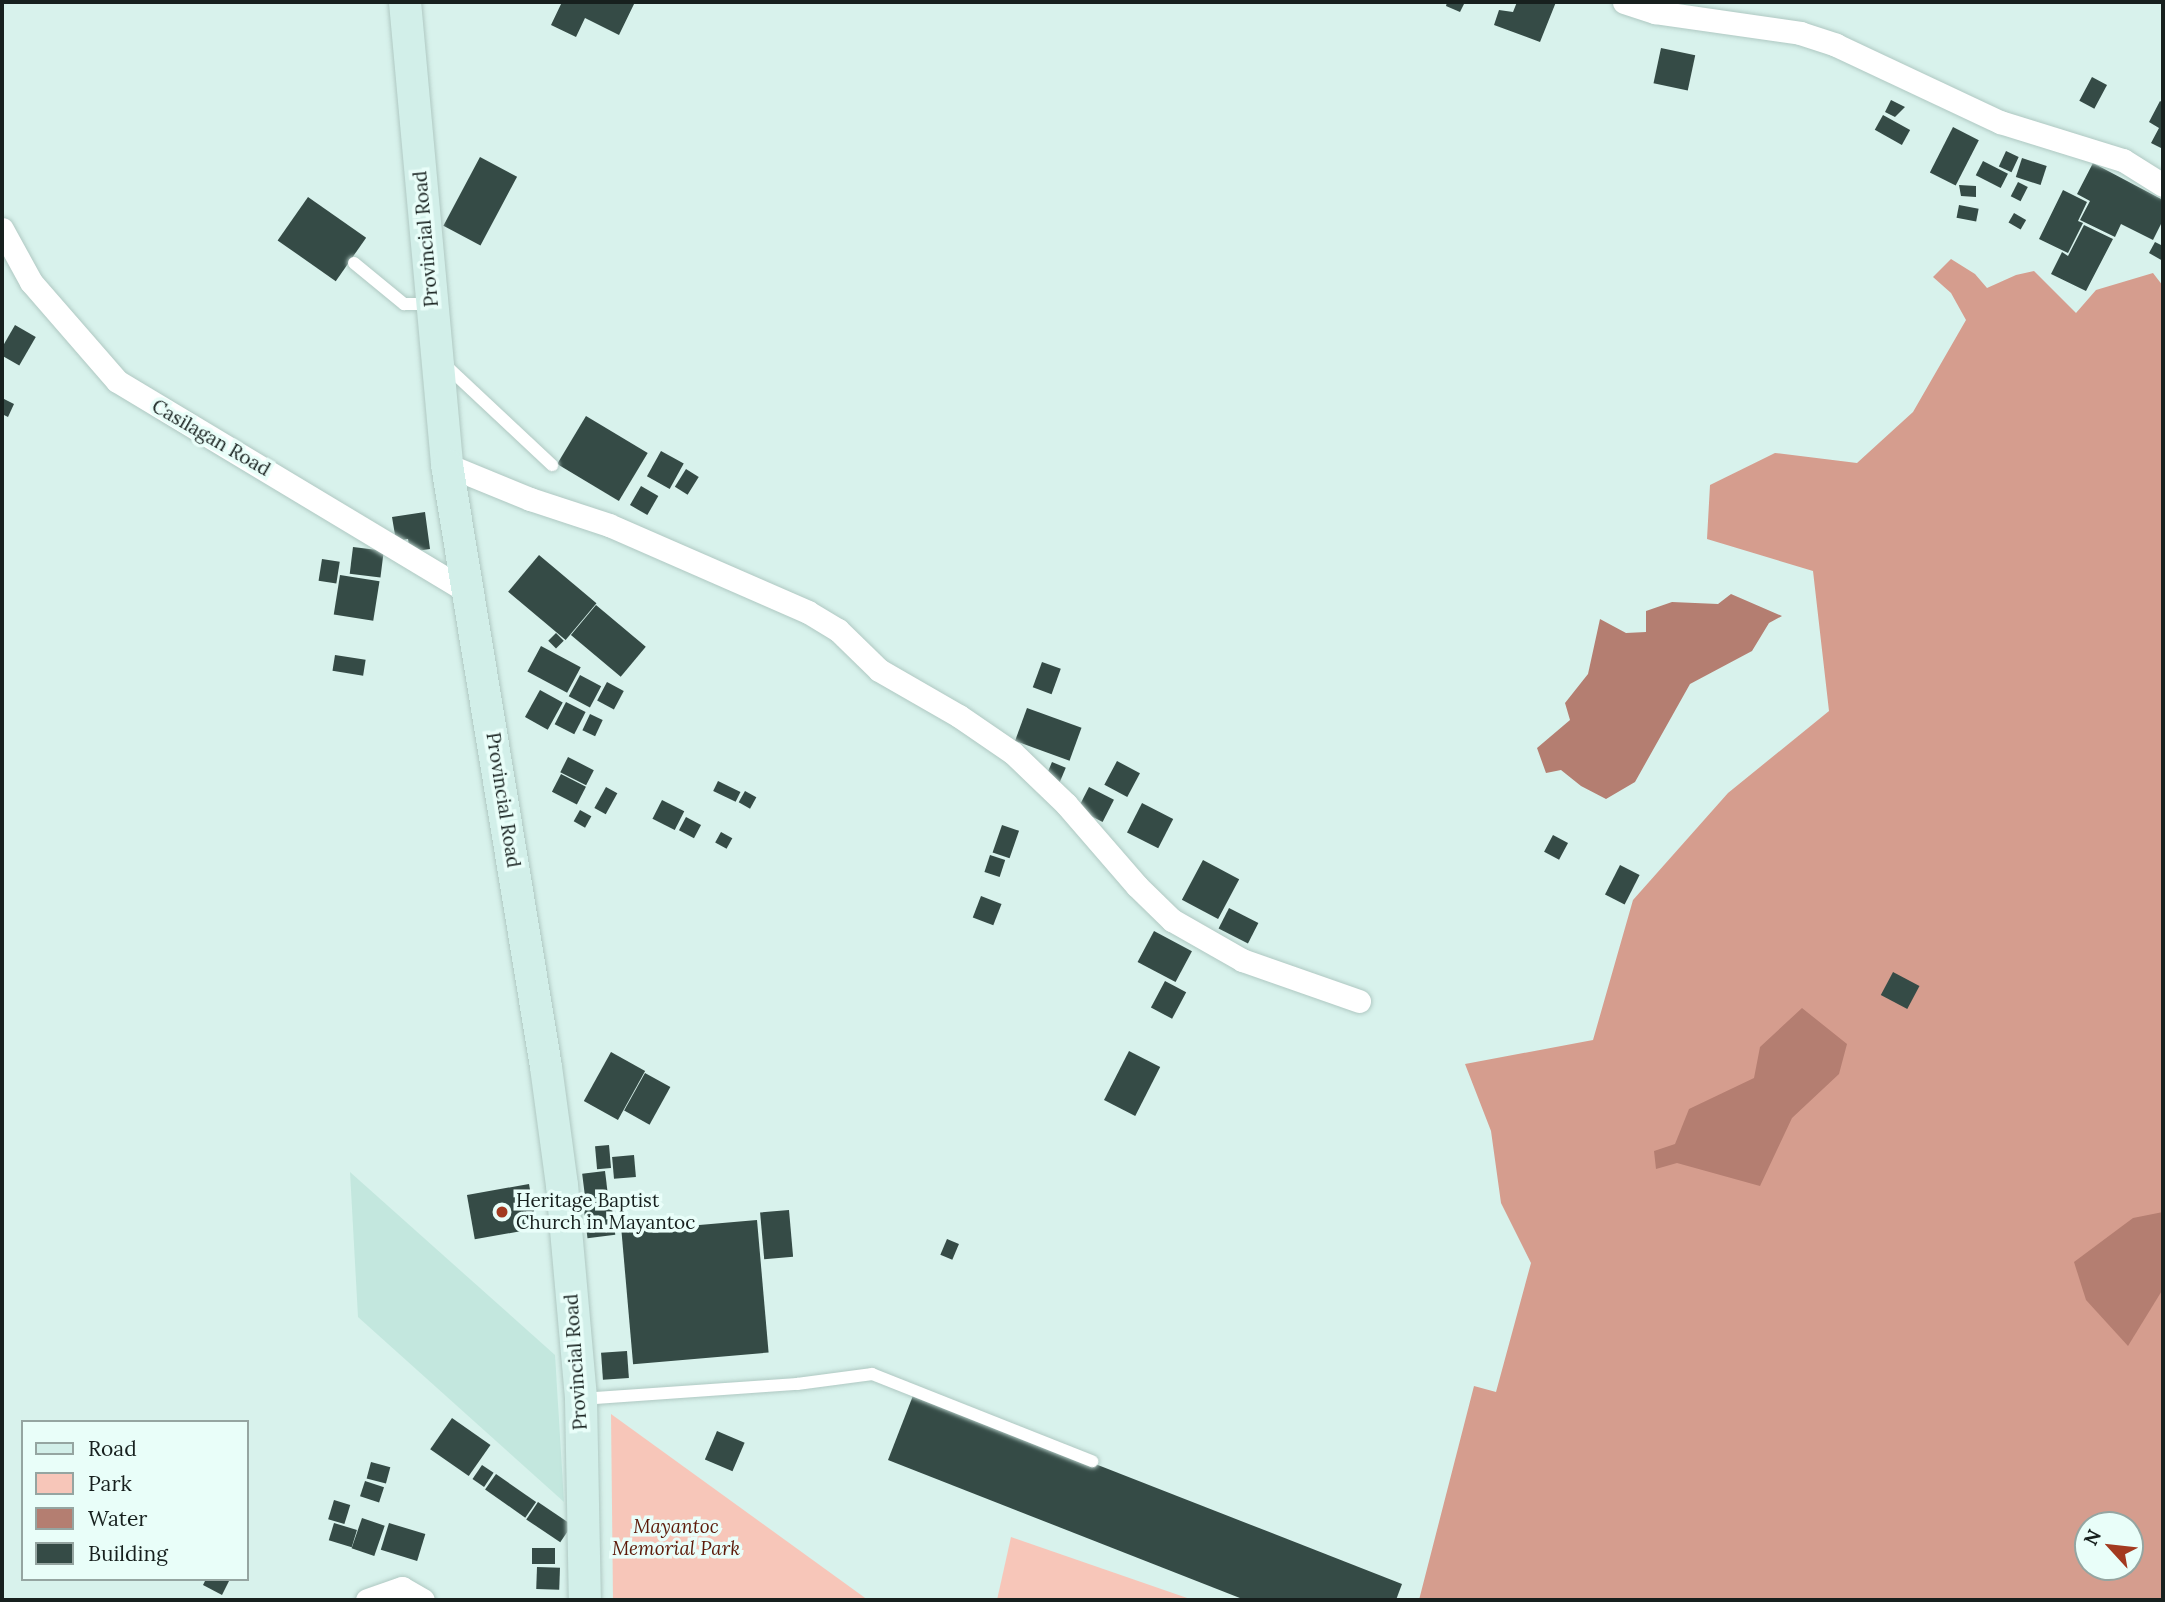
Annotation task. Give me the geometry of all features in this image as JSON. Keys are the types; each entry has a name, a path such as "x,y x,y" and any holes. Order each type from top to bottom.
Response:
{"main road":[{"name":"Provincial Road","path":"405,2 447,465 470,593 555,1129 581,1399 585,1600"}],"street":[{"path":"1624,2 1655,12 1800,33 1824,41 2000,122 2123,160 2163,185"},
{"name":"Casilagan Road","path":"2,229 31,282 117,381 470,593"},
{"path":"447,465 530,499 609,525 796,607 828,624 879,670 959,716 1013,753 1066,804 1137,886 1172,920 1242,960 1359,1001"},
{"path":"368,1600 402,1588 422,1600"}],"lane":[{"path":"354,262 404,304 432,304"},
{"path":"437,357 552,465"},
{"path":"581,1399 797,1384 872,1374 1092,1461"}],"shaded area":[{"path":"1951,259 1975,274 1987,288 2016,275 2034,271 2076,313 2096,290 2153,273 2163,286 2163,1600 1419,1600 1474,1386 1496,1392 1531,1263 1501,1203 1491,1131 1465,1064 1593,1040 1633,900 1728,793 1829,711 1813,571 1707,539 1710,485 1775,453 1857,463 1913,412 1966,320 1951,293 1933,277"},
{"path":"350,1172 555,1355 564,1502 358,1317"}],"green space":[{"name":"Mayantoc Memorial Park","path":"611,1414 868,1600 613,1600"},
{"path":"1011,1537 1193,1600 997,1600"}],"water":[{"path":"1731,594 1782,616 1769,623 1752,651 1690,684 1635,782 1606,799 1581,786 1561,770 1546,773 1537,748 1570,720 1565,703 1588,674 1600,619 1626,633 1646,632 1646,611 1672,602 1718,604"},
{"path":"1802,1008 1847,1044 1839,1074 1792,1118 1760,1186 1677,1163 1656,1169 1654,1151 1675,1144 1689,1109 1754,1078 1760,1047"},
{"path":"2163,1212 2163,1289 2128,1346 2086,1300 2074,1262 2133,1218"}],"building":[{"path":"562,2 635,2 619,35 585,18 576,37 551,25"},
{"path":"1447,2 1465,2 1460,12 1446,6"},
{"path":"1517,2 1556,2 1540,42 1494,25 1499,10 1513,12"},
{"path":"1661,48 1695,55 1688,90 1654,83"},
{"path":"2092,77 2107,85 2094,109 2079,101"},
{"path":"1891,100 1905,107 1895,117 1885,112"},
{"path":"2160,101 2163,103 2163,149 2151,143 2159,128 2149,122"},
{"path":"1883,115 1910,130 1902,145 1875,130"},
{"path":"1953,127 1979,140 1956,186 1930,172"},
{"path":"2006,151 2019,157 2012,172 1999,166"},
{"path":"480,157 517,177 480,246 443,226"},
{"path":"2022,158 2047,166 2041,185 2016,177"},
{"path":"1983,161 2008,174 2001,188 1976,175"},
{"path":"2093,163 2163,200 2163,220 2153,240 2121,224 2115,237 2080,220 2090,201 2077,194"},
{"path":"2018,182 2028,187 2021,201 2011,196"},
{"path":"1959,185 1976,186 1976,197 1961,196"},
{"path":"2063,190 2087,202 2078,221 2083,223 2068,253 2039,239"},
{"path":"308,197 366,238 336,281 278,240"},
{"path":"1959,205 1979,209 1976,222 1957,218"},
{"path":"2014,213 2026,220 2021,230 2008,223"},
{"path":"2084,225 2113,239 2086,291 2051,274 2062,252 2068,256"},
{"path":"2155,242 2163,246 2163,261 2149,253"},
{"path":"15,325 36,337 19,366 2,356 2,348"},
{"path":"4,399 14,404 8,417 2,414"},
{"path":"586,416 648,453 619,501 557,464"},
{"path":"661,451 684,464 670,489 647,476"},
{"path":"686,469 699,477 688,495 675,487"},
{"path":"641,486 658,496 647,515 630,505"},
{"path":"425,512 430,549 410,552 408,539 396,541 392,517"},
{"path":"353,547 384,551 380,578 350,574"},
{"path":"539,555 596,603 566,640 508,592"},
{"path":"322,559 340,562 336,584 319,581"},
{"path":"340,575 380,581 373,621 334,615"},
{"path":"596,605 646,647 621,677 571,635"},
{"path":"556,633 564,641 556,649 548,641"},
{"path":"541,646 581,667 567,693 527,672"},
{"path":"335,655 366,660 363,676 332,671"},
{"path":"1042,662 1061,669 1052,694 1033,687"},
{"path":"580,675 601,686 590,707 569,696"},
{"path":"607,682 624,691 614,709 597,701"},
{"path":"540,690 563,703 548,730 525,717"},
{"path":"566,702 586,712 574,734 555,724"},
{"path":"1027,708 1082,728 1070,761 1015,741"},
{"path":"590,714 603,720 595,736 582,730"},
{"path":"568,757 594,770 586,785 560,772"},
{"path":"1117,761 1140,773 1127,797 1104,785"},
{"path":"1052,762 1066,768 1058,785 1045,779"},
{"path":"561,774 586,787 577,805 552,792"},
{"path":"718,781 740,792 736,802 713,791"},
{"path":"606,787 617,793 606,814 594,808"},
{"path":"1089,787 1114,800 1103,822 1078,809"},
{"path":"745,791 756,797 750,809 739,802"},
{"path":"662,800 684,811 675,830 652,819"},
{"path":"1142,803 1173,819 1158,848 1127,832"},
{"path":"580,810 591,816 585,828 574,821"},
{"path":"686,817 701,825 694,838 679,830"},
{"path":"1002,825 1019,831 1010,858 993,852"},
{"path":"721,832 732,838 727,849 715,842"},
{"path":"1553,835 1568,843 1559,860 1544,852"},
{"path":"990,855 1005,860 1000,877 984,872"},
{"path":"1203,860 1239,879 1218,919 1182,900"},
{"path":"1620,865 1640,875 1625,904 1605,894"},
{"path":"981,896 1002,904 993,925 973,917"},
{"path":"1229,908 1258,923 1248,943 1219,928"},
{"path":"1154,931 1192,951 1176,982 1138,962"},
{"path":"1893,972 1919,986 1907,1009 1881,995"},
{"path":"1165,981 1186,992 1172,1019 1151,1007"},
{"path":"1129,1051 1160,1067 1135,1116 1104,1100"},
{"path":"611,1052 645,1071 618,1120 584,1101"},
{"path":"645,1073 670,1087 650,1125 624,1111"},
{"path":"609,1145 611,1168 597,1169 595,1146"},
{"path":"634,1155 636,1177 614,1179 612,1157"},
{"path":"605,1171 608,1197 585,1200 582,1174"},
{"name":"Heritage Baptist Church in Mayantoc","path":"529,1184 537,1228 475,1239 467,1195"},
{"path":"611,1200 615,1235 587,1238 583,1203"},
{"path":"789,1210 793,1257 764,1259 760,1213"},
{"path":"757,1220 769,1352 633,1364 622,1232"},
{"path":"947,1239 959,1244 952,1260 940,1255"},
{"path":"627,1351 629,1378 603,1380 601,1353"},
{"path":"914,1393 1402,1584 1396,1600 1245,1600 888,1460"},
{"path":"452,1418 491,1445 469,1476 430,1449"},
{"path":"717,1431 745,1443 733,1471 705,1460"},
{"path":"371,1462 390,1467 386,1484 367,1478"},
{"path":"482,1465 494,1473 484,1487 472,1479"},
{"path":"496,1474 536,1502 525,1518 485,1490"},
{"path":"365,1481 384,1487 379,1502 360,1496"},
{"path":"334,1500 350,1505 344,1524 328,1519"},
{"path":"538,1502 572,1525 560,1542 526,1519"},
{"path":"362,1518 385,1526 374,1556 352,1548"},
{"path":"334,1523 357,1530 352,1547 329,1540"},
{"path":"389,1523 425,1534 417,1561 381,1550"},
{"path":"532,1548 555,1548 555,1564 532,1564"},
{"path":"537,1567 560,1568 559,1590 536,1589"},
{"path":"205,1581 229,1581 222,1595 203,1585"}],"place":[{"name":"Heritage Baptist Church in Mayantoc","path":"502,1212"}]}
